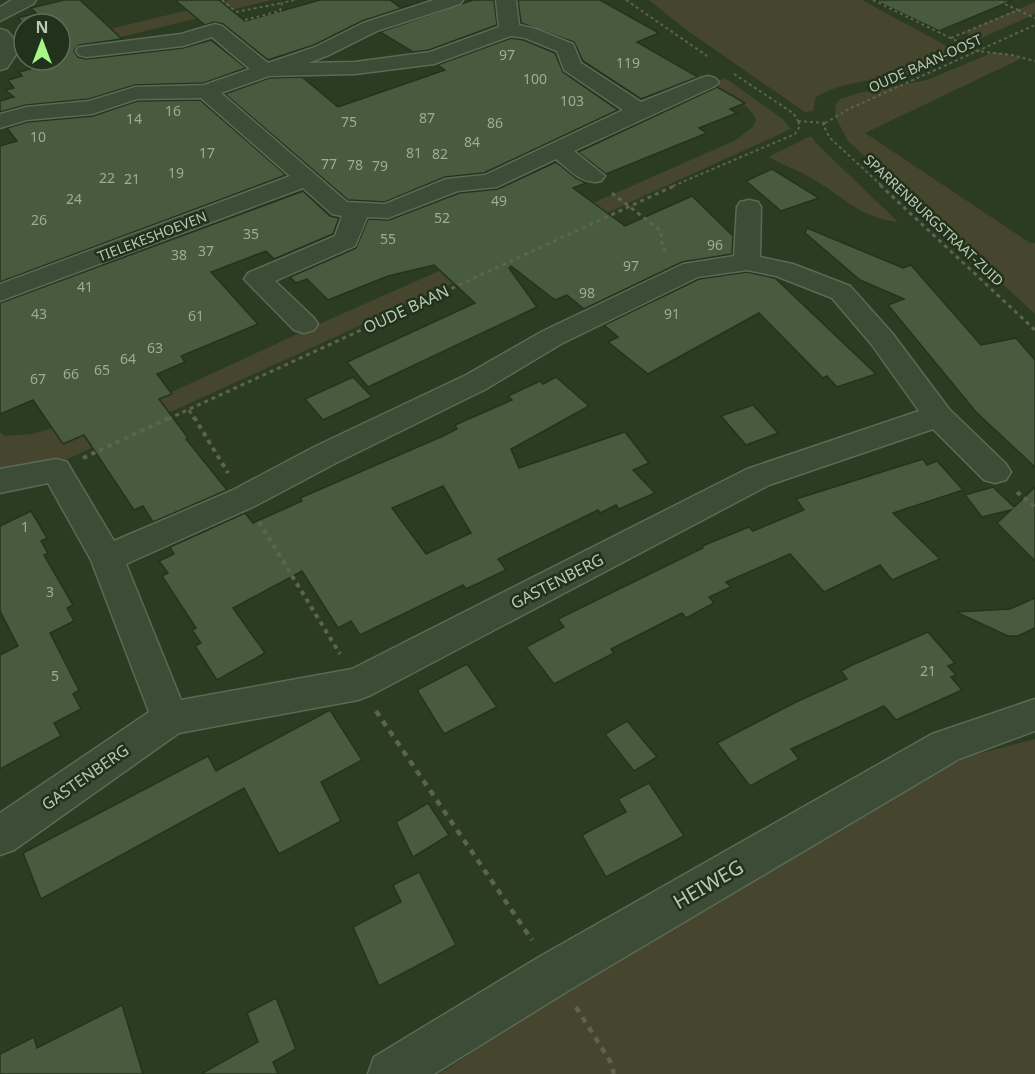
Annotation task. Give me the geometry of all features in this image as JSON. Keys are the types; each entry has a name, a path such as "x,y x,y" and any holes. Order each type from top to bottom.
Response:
{"street":[{"path":"1,12 26,0"},
{"path":"0,121 26,114 92,107 135,93 206,91 322,51 370,27 453,0"},
{"path":"506,0 508,2 508,30"},
{"path":"86,51 183,40 216,30 265,70 355,68 434,58 508,30 529,33 566,48 571,66 639,111"},
{"path":"0,35 11,47 0,64"},
{"path":"206,91 341,209 388,211 454,184 489,182 639,111 708,82"},
{"path":"558,150 593,176"},
{"name":"TIELEKESHOEVEN","path":"0,293 304,179"},
{"path":"747,262 748,207"},
{"path":"304,324 257,279 346,241 357,210"},
{"path":"107,558 244,498 325,455 476,382 551,338 692,270 747,262 784,270 841,292 882,339 938,416 995,472"},
{"name":"GASTENBERG","path":"0,836 170,718 358,684 758,477 938,416"},
{"path":"0,481 56,470 107,558 170,718"},
{"name":"HEIWEG","path":"391,1074 555,973 946,746 1035,714"}],"path":[{"path":"236,12 294,0"},
{"path":"873,0 976,51 1012,55 1035,61"},
{"path":"996,0 1035,18"},
{"path":"216,30 280,11 282,3"},
{"path":"950,39 1018,10"},
{"name":"OUDE BAAN-OOST","path":"825,123 851,108 1035,25"},
{"path":"962,44 965,56"},
{"name":"OUDE BAAN","path":"56,470 627,206 795,134 800,126 798,121 825,123"},
{"name":"SPARRENBURGSTRAAT-ZUID","path":"825,123 823,125 830,138 1035,330"},
{"path":"593,176 627,206 661,231 662,248 692,270"},
{"path":"189,410 358,684 555,973 610,1061 614,1074"}],"green space":[{"path":"230,0 271,0 72,49 72,38"},
{"path":"649,0 862,0 954,50 946,54 948,59 933,67 900,76 848,84 832,90 816,97 813,111 805,112 685,29"},
{"path":"1035,2 1035,14 977,40 965,32"},
{"path":"994,52 1022,58 865,133 1030,243 1035,243 1035,314 848,141 835,116 836,104 840,99 859,93 927,80"},
{"path":"725,78 783,119 791,129 61,462 0,468 0,432 5,436 32,434 165,395 328,320 736,140 753,127 756,119 742,103 712,84"},
{"path":"811,136 898,222 861,211 811,178 768,157"},
{"path":"1035,739 1035,1074 439,1074 633,948 914,779 974,755"}],"building":[{"path":"64,0 80,0 122,39 79,45 74,51 78,57 86,59 183,48 211,40 246,68 204,83 135,85 89,99 26,105 0,112 0,101 14,97 5,90 14,88 8,80 22,76 19,72 72,72 72,12 35,12 31,8"},
{"path":"175,0 219,0 245,21 320,0 390,0 401,8 425,1 362,21 314,45 268,60 223,24 214,22 205,25"},
{"path":"473,0 494,0 497,25 429,50 413,52 380,32"},
{"path":"518,0 600,0 659,33 637,42 698,77 641,99 583,61 574,42 521,23"},
{"path":"874,0 1011,0 1011,1 939,31"},
{"path":"511,38 524,40 555,53 563,72 618,110 484,173 445,177 385,202 348,200 225,94 269,78 302,77 338,107 445,70 437,65"},
{"path":"717,87 745,103 730,109 737,113 699,128 707,133 606,174 578,152"},
{"path":"200,100 286,175 0,282 0,146 17,141 7,128 27,122 93,116 137,101"},
{"path":"556,162 586,183 573,188 625,226 692,196 733,236 732,254 682,262 584,309 567,295 555,300 511,266 509,268 537,307 368,387 347,362 475,303 434,265 388,276 328,300 307,279 296,283 290,277 356,248 368,219 389,220 459,193 498,189"},
{"path":"772,169 819,198 781,211 746,181"},
{"path":"303,191 330,216 339,218 333,234 274,259 266,251 211,272 258,324 181,356 185,362 157,374 172,394 159,399 188,438 186,439 227,490 153,522 143,506 134,510 84,435 63,444 33,400 0,414 0,303"},
{"path":"807,228 903,268 911,265 981,345 1016,338 1035,360 1035,467 976,412 888,305 904,299 860,280 805,233"},
{"path":"747,272 775,278 876,374 837,387 827,376 823,378 759,313 648,374 608,342 618,337 604,325 699,279"},
{"path":"353,377 372,397 323,420 305,399"},
{"path":"556,377 589,406 511,449 519,468 625,432 649,463 633,470 655,493 619,509 616,505 600,513 598,510 498,559 506,570 466,589 463,585 360,635 351,621 338,628 302,571 233,608 265,653 217,680 195,646 201,643 192,630 196,628 162,576 168,573 159,561 174,554 170,547 245,513 253,523 302,501 300,498 443,436 457,429 455,425 512,400 508,396 540,381 543,384","holes":["443,486 471,533 426,554 392,508"]},
{"path":"753,405 778,433 746,445 721,416"},
{"path":"923,459 927,465 937,461 963,490 893,513 940,559 892,580 880,565 824,592 790,554 726,582 731,587 709,597 714,603 686,618 682,613 611,649 614,653 554,684 526,647 564,627 558,619 703,548 702,546 749,527 753,531 804,510 796,499"},
{"path":"993,487 1014,507 1035,487 1035,561 997,523 1011,510 982,517 965,495"},
{"path":"31,511 47,538 41,541 48,553 44,555 73,605 67,608 74,621 50,633 79,690 73,694 81,709 54,723 61,736 0,769 0,655 18,646 0,611 0,526"},
{"path":"1035,598 1035,628 1018,636 1008,636 956,612 1010,609"},
{"path":"928,632 955,663 948,666 956,675 951,677 962,690 896,720 884,706 791,749 799,759 750,786 717,743 796,702 847,679 841,671 852,665"},
{"path":"467,664 497,707 444,734 417,690"},
{"path":"330,710 362,760 321,782 341,821 279,854 244,788 41,899 23,853 208,756 216,771"},
{"path":"627,721 657,757 634,771 605,734"},
{"path":"649,783 684,836 606,877 582,835 626,812 618,799"},
{"path":"428,803 449,835 413,857 396,822"},
{"path":"419,872 456,945 379,986 353,927 401,902 393,885"},
{"path":"276,998 296,1049 273,1062 278,1074 201,1074 258,1042 247,1013"},
{"path":"122,1005 143,1074 0,1074 0,1054 34,1037 37,1048"}]}
